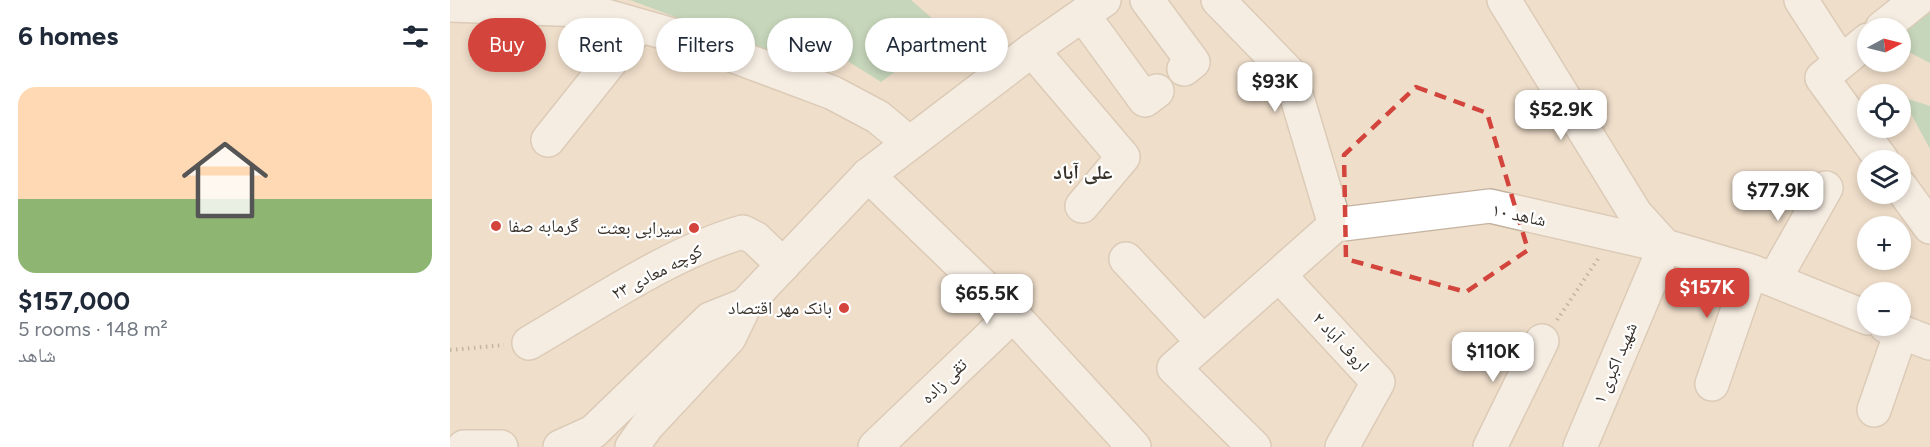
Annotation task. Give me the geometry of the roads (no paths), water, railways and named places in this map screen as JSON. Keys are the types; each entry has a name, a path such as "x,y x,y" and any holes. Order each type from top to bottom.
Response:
{"street":[{"path":"1147,0 1193,62 1184,69"},
{"path":"1218,0 1290,74 1335,225 1174,368 1254,447"},
{"path":"1504,0 1635,213 1665,246"},
{"path":"1801,0 1841,62"},
{"path":"1894,18 1917,0"},
{"path":"450,4 585,10 612,18"},
{"path":"632,447 647,426 729,338 745,305 867,175 1032,50 1094,8 1145,100 1157,91"},
{"path":"644,27 694,42 833,93 878,117 908,142"},
{"path":"1857,49 1822,78 1875,150"},
{"path":"1032,50 1123,157 1082,206"},
{"path":"548,140 602,72"},
{"path":"867,175 1013,315 1134,447"},
{"path":"1712,384 1762,276 1826,188"},
{"path":"1911,201 1930,227"},
{"name":"شاهد ۱۰","path":"1335,225 1490,206 1614,237 1665,246 1762,276 1857,314"},
{"name":"کوچه معادی ۲۳","path":"529,343 652,271 729,236 743,232 755,238 783,265"},
{"name":"شهید اکبری ۱","path":"1580,447 1665,246"},
{"path":"1126,259 1203,342"},
{"name":"اروف آباد ۲","path":"1279,275 1378,382 1342,447"},
{"path":"560,447 593,432 710,319 745,305"},
{"name":"تقی زاده","path":"886,444 1013,315"},
{"path":"1874,410 1905,336"},
{"path":"1490,447 1542,341"},
{"path":"450,443 464,447 501,447"}],"place":[{"name":"گرمابه صفا","path":"496,226"},
{"name":"سیرابی بعثت","path":"694,228"},
{"name":"بانک مهر اقتصاد","path":"844,308"}],"district":[{"name":"علی آباد","path":"1083,172"}]}
